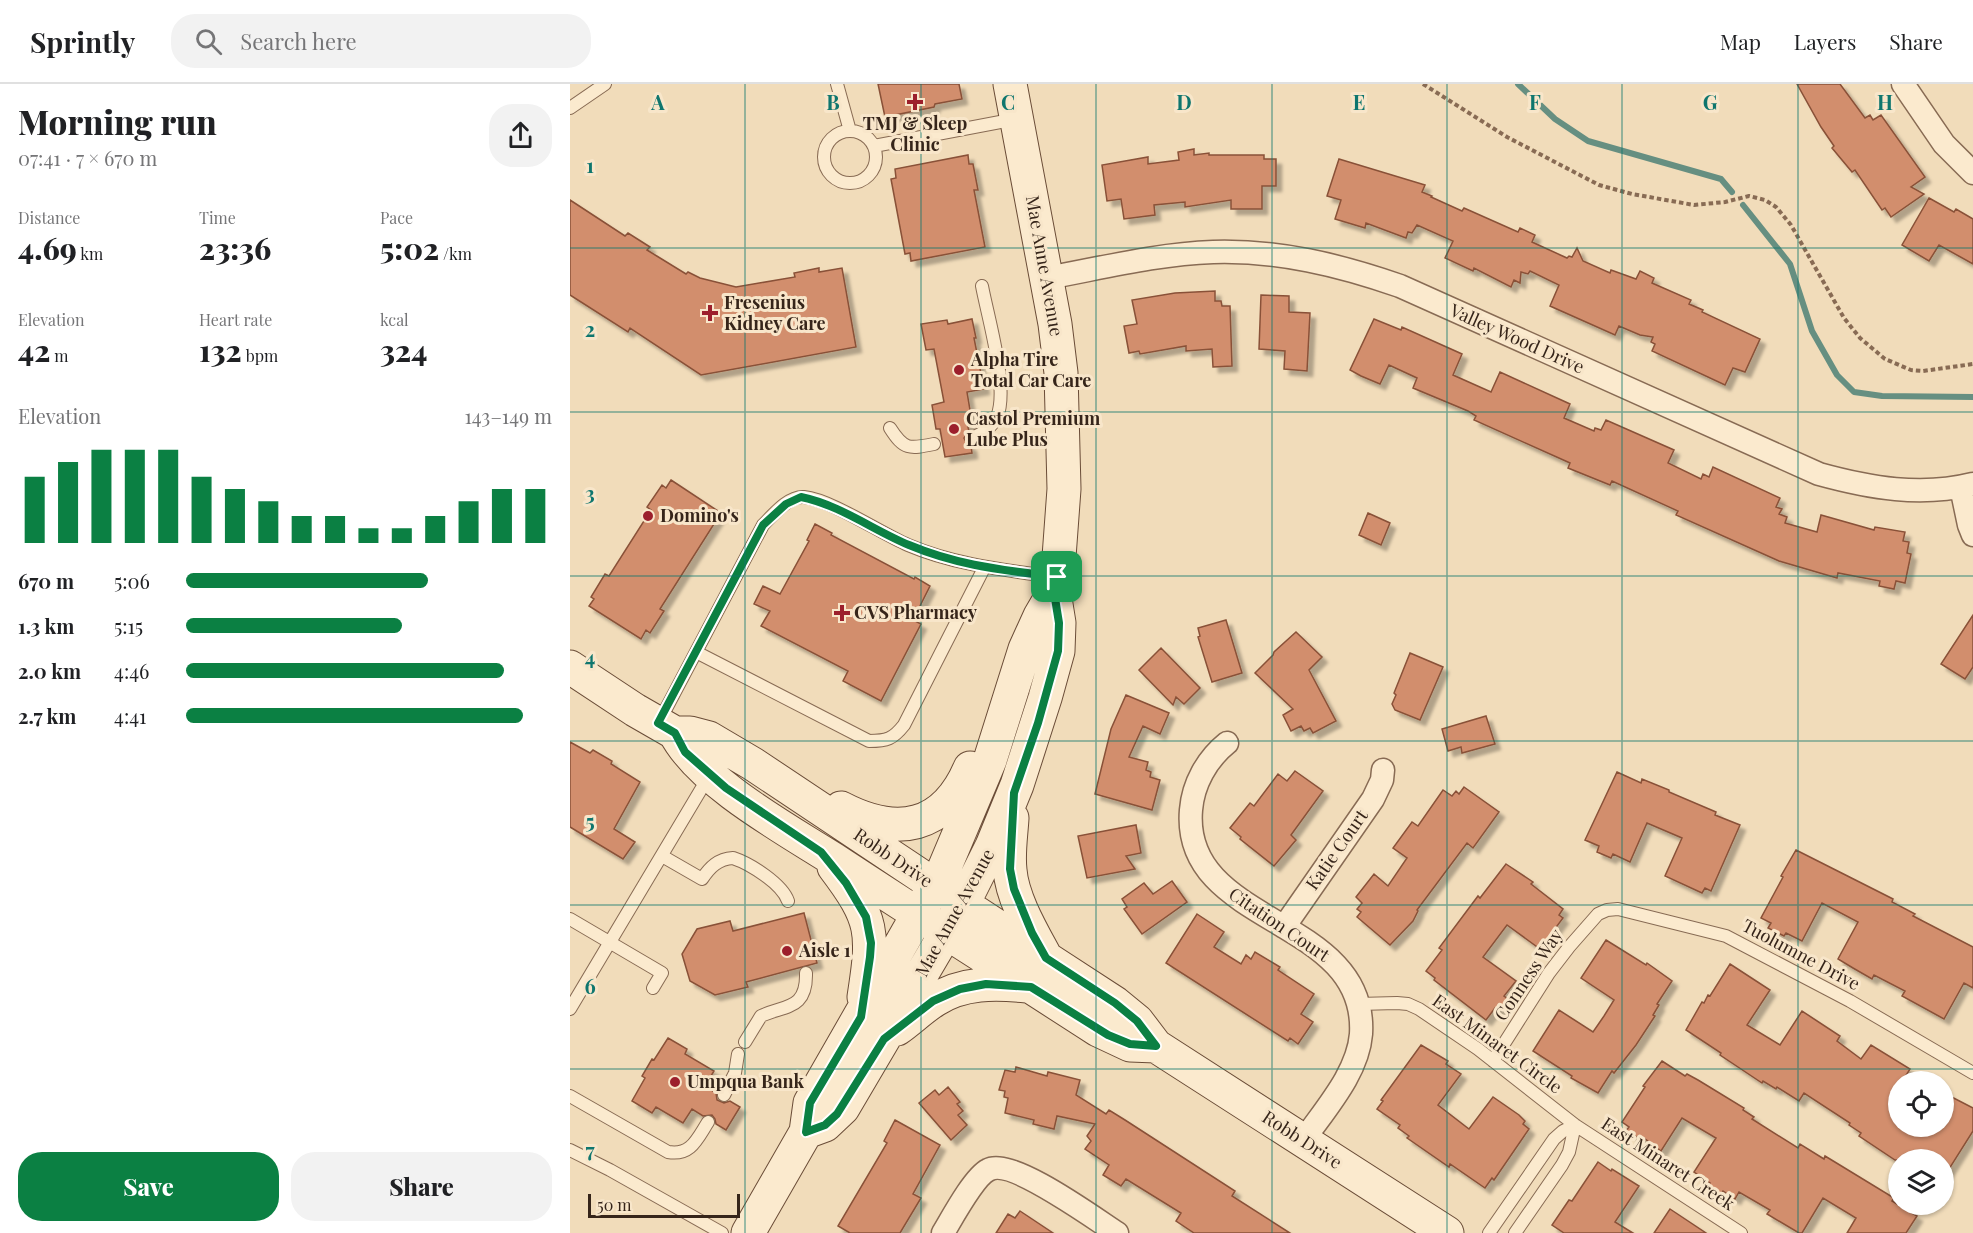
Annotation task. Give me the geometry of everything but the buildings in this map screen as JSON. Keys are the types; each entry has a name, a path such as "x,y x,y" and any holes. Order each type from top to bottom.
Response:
{"main road":[{"name":"Mae Anne Avenue","path":"806,1132 825,1125 837,1114 963,904 992,846 1014,793 1041,715 1058,651 1059,623 1056,585 1064,489 1063,408 1055,324 1010,84"},
{"name":"Mae Anne Avenue","path":"748,1233 806,1132 810,1103 935,886 955,846 990,760 1018,667 1032,631 1056,585"},
{"name":"Robb Drive","path":"570,667 666,728 685,752 735,795 918,915 1108,1035 1130,1044 1156,1046"},
{"path":"787,787 809,791 858,817 887,825 911,823 932,816 949,804 965,780 990,711 1018,667"},
{"name":"Robb Drive","path":"666,728 709,738 753,764 1115,1003 1137,1021 1156,1046 1447,1233"},
{"path":"1014,793 1010,869 1014,889 1032,933 1046,958"},
{"path":"821,852 846,883 862,909 869,929 870,957 861,1017"},
{"path":"884,1039 933,1001 960,989 986,984 1031,987"}],"street":[{"path":"1903,84 1944,144 1973,173"},
{"name":"Valley Wood Drive","path":"1047,278 1166,256 1215,252 1264,254 1311,260 1353,270 1400,286 1819,474 1858,485 1894,490 1929,490 1967,485"},
{"path":"1967,485 1973,536"},
{"name":"Citation Court","path":"1227,743 1208,763 1194,793 1191,812 1193,841 1205,867 1224,889 1284,927 1338,966 1351,984 1358,1004 1361,1034 1353,1063 1303,1141"},
{"name":"Katie Court","path":"1284,927 1373,799 1382,780 1383,770"},
{"path":"943,1233 977,1181 987,1170 996,1167 1011,1169 1029,1178 1117,1233"}],"lane":[{"path":"570,108 605,84"},
{"path":"837,84 850,131"},
{"path":"874,147 1017,119"},
{"path":"850,131 864,135 874,147 875,164 865,178 848,183 832,176 824,161 827,144 841,132 850,131"},
{"path":"972,438 982,434 997,418 1001,397 982,286"},
{"path":"890,428 899,442 914,448 934,444"},
{"path":"666,728 696,652 763,525 786,504 801,497 819,500 907,545 926,552 973,566 1056,585"},
{"path":"696,652 869,741 881,741 895,736 904,725 984,568"},
{"path":"570,1009 710,775"},
{"path":"662,856 702,879 710,868 724,859 734,858 776,884 786,894 788,901"},
{"name":"Tuolumne Drive","path":"1598,914 1611,909 1624,909 1726,936 1850,1001 1973,1073"},
{"name":"Conness Way","path":"1493,1061 1549,973 1598,914"},
{"path":"570,920 662,973 653,988"},
{"path":"745,1042 761,1016 794,1005 802,993 806,973"},
{"name":"East Minaret Circle","path":"1358,1004 1408,1004 1438,1020 1575,1125"},
{"path":"724,1095 735,1073 738,1054"},
{"path":"570,1096 668,1152 679,1154 691,1146 708,1122"},
{"path":"1489,1233 1554,1139 1575,1125"},
{"path":"1515,1233 1562,1166 1569,1152 1575,1125"},
{"name":"East Minaret Creek","path":"1575,1125 1741,1233"},
{"path":"570,1150 722,1233"}],"path":[{"path":"1423,84 1507,137 1599,185 1632,194 1695,205 1725,202 1749,196 1765,200 1776,207 1791,225 1844,318 1860,338 1886,359 1911,370 1923,371 1973,364"}],"waterway":[{"path":"1518,84 1555,119 1588,141 1721,179 1732,192"},
{"path":"1743,205 1790,264 1812,331 1837,375 1854,392 1882,396 1973,397"}],"place":[{"name":"TMJ & Sleep Clinic","path":"915,102"},
{"name":"Fresenius Kidney Care","path":"710,313"},
{"name":"Alpha Tire Total Car Care","path":"959,370"},
{"name":"Castol Premium Lube Plus","path":"954,429"},
{"name":"Domino's","path":"648,516"},
{"name":"CVS Pharmacy","path":"842,613"},
{"name":"Aisle 1","path":"787,951"},
{"name":"Umpqua Bank","path":"675,1082"}],"route":[{"path":"801,497 819,500 907,545 935,555 973,566 1057,577 1054,592 1059,623 1058,651 1046,698 1014,793 1010,869 1014,889 1032,933 1046,958 1115,1003 1137,1021 1156,1046 1144,1047 1130,1044 1108,1035 1031,987 986,984 960,989 933,1001 884,1039 843,1108 825,1125 806,1132 810,1103 861,1017 871,943 866,917 846,883 821,852 726,788 685,752 675,733 658,723 763,525 786,504 801,497"}]}
